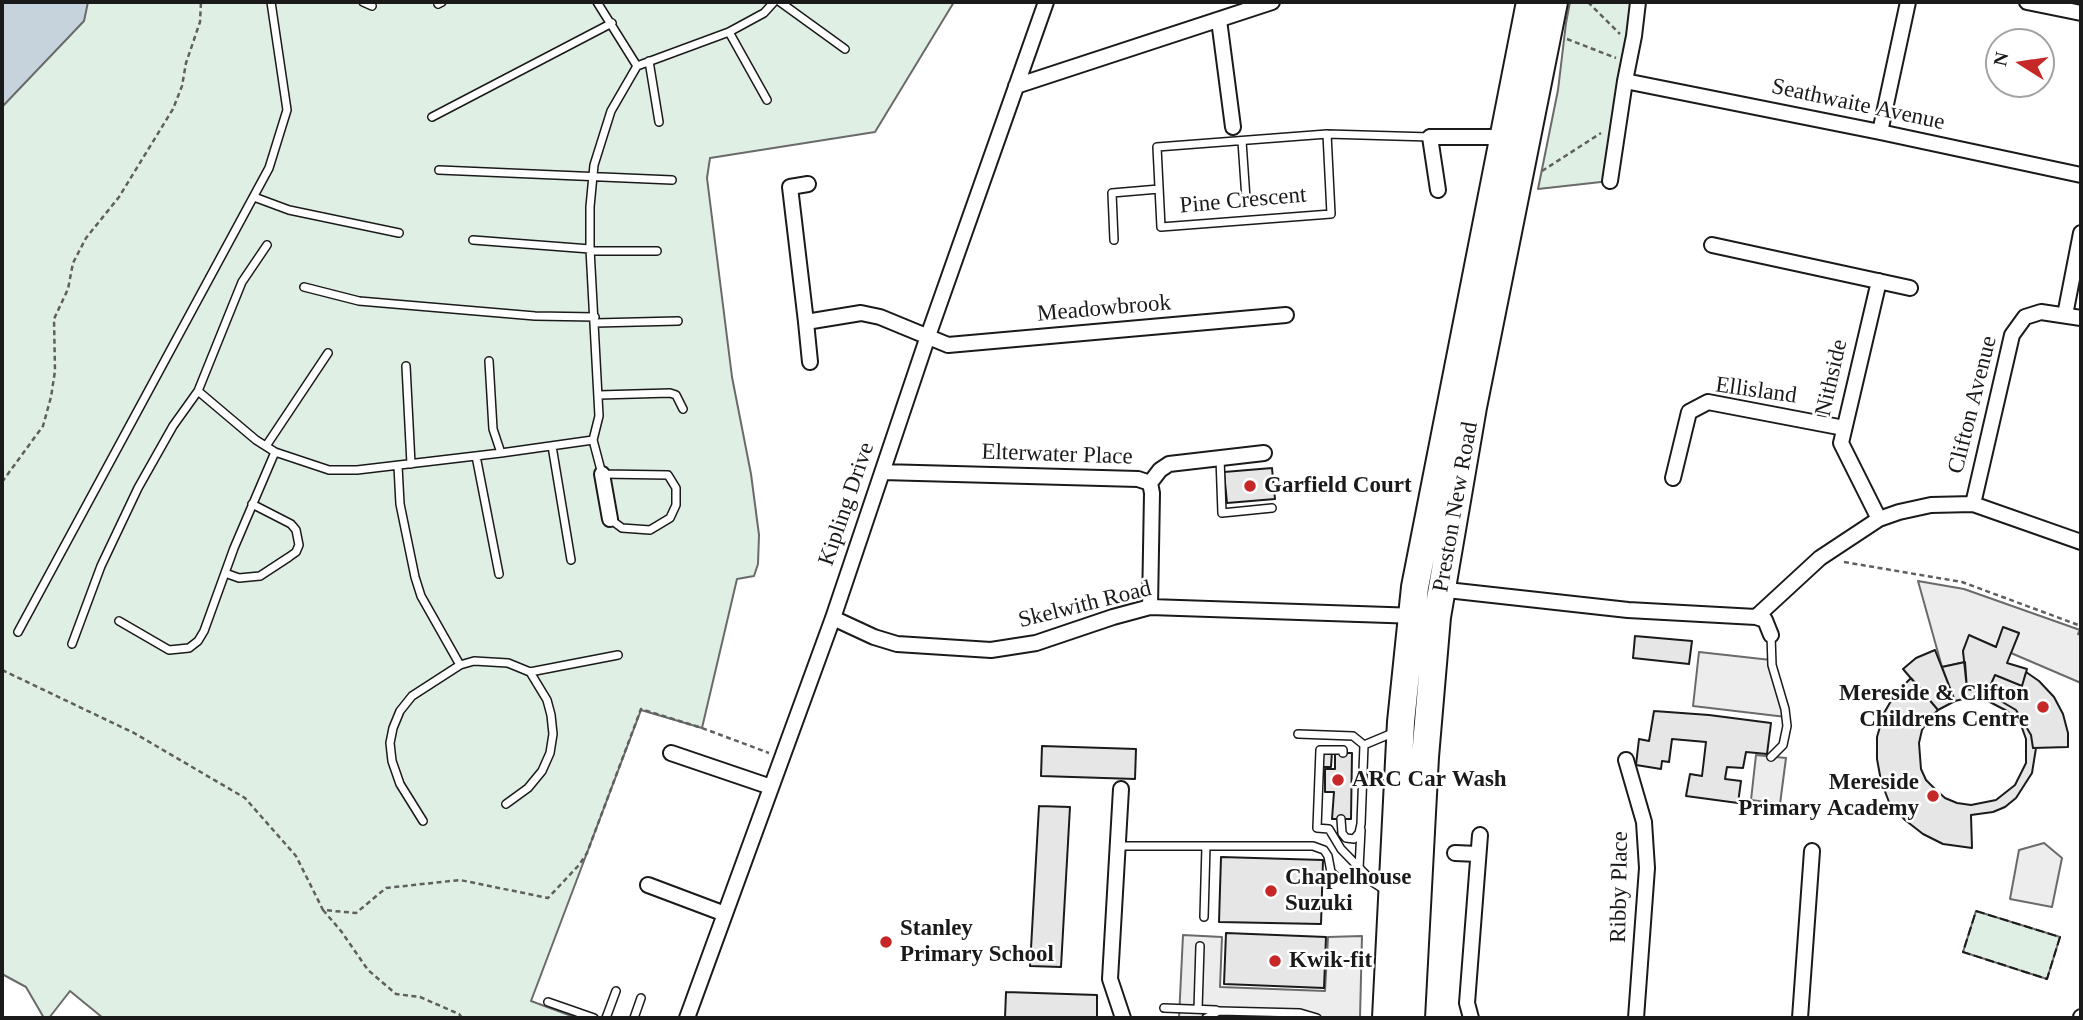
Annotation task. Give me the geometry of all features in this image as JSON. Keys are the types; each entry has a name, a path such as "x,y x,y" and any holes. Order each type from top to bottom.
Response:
{"highway":[{"name":"Preston New Road","path":"1386,1018 1381,887 1401,729 1411,615 1530,2"},
{"name":"Preston New Road","path":"1411,1018 1425,757 1437,617 1473,407 1554,2"}],"street":[{"name":"Kipling Drive","path":"687,1018 833,618 928,336 1046,2"},
{"path":"1016,86 1272,2"},
{"path":"1610,181 1638,2"},
{"path":"1880,132 1908,2"},
{"path":"2027,2 2081,13"},
{"path":"1219,20 1233,127"},
{"name":"Seathwaite Avenue","path":"1625,81 2081,175"},
{"path":"1438,190 1430,137 1505,137"},
{"path":"805,356 806,322 790,187 808,184"},
{"path":"2081,233 2066,315 2081,318"},
{"path":"1712,245 1910,288"},
{"name":"Nithside","path":"1879,281 1840,443 1879,519"},
{"name":"Clifton Avenue","path":"1756,617 1820,558 1879,519 1931,505 1973,504 2012,335 2025,317 2041,312 2066,315"},
{"name":"Meadowbrook","path":"806,322 861,313 880,317 948,345 1286,316"},
{"name":"Ellisland","path":"1673,478 1689,412 1708,402 1844,428"},
{"name":"Elterwater Place","path":"882,472 1138,479 1150,483 1160,470 1169,464 1265,453"},
{"path":"602,474 610,519"},
{"path":"1150,483 1150,607"},
{"path":"1973,504 2081,542"},
{"path":"1415,587 1628,610 1756,617 1765,621 1771,635"},
{"name":"Skelwith Road","path":"833,618 874,637 897,644 991,650 1036,643 1150,607 1437,617"},
{"path":"671,753 771,787"},
{"name":"Ribby Place","path":"1626,760 1644,822 1647,868 1636,1018"},
{"path":"1121,789 1110,979 1123,1018"},
{"path":"1471,1018 1467,1003 1480,835"},
{"path":"1800,1018 1812,851"},
{"path":"1455,853 1478,854"},
{"path":"648,885 725,914"}],"lane":[{"path":"18,632 270,168 287,110 271,2"},
{"path":"363,2 372,6"},
{"path":"597,2 637,66"},
{"path":"780,2 845,49"},
{"path":"610,519 622,528 650,530 670,518 676,505 676,488 668,475 602,474 593,440 600,416 590,250 594,165 611,111 637,66 729,32 764,13 770,3"},
{"path":"432,117 612,23"},
{"path":"729,32 767,100"},
{"path":"649,61 659,122"},
{"name":"Pine Crescent","path":"1327,134 1331,214 1161,228 1157,148 1327,134 1430,137"},
{"path":"1242,141 1246,199"},
{"path":"439,170 672,180"},
{"path":"1114,240 1112,193 1159,189"},
{"path":"254,197 289,210 399,233"},
{"path":"473,240 590,250 657,251"},
{"path":"72,644 101,566 138,488 173,426 198,391 242,282 267,245"},
{"path":"304,287 359,301 595,320 678,321"},
{"path":"266,446 328,353"},
{"path":"489,362 493,429 501,453"},
{"path":"406,366 411,464"},
{"path":"198,391 275,452 329,470 398,466 593,440"},
{"path":"598,395 670,393 676,395 683,409"},
{"path":"552,446 571,560"},
{"path":"119,621 169,650 189,648 198,641 275,452"},
{"path":"476,456 499,574"},
{"path":"1220,458 1222,513 1272,508"},
{"path":"398,466 400,504 415,578 421,596 460,665"},
{"path":"225,573 239,578 260,576 296,552 299,545 296,530 291,524 252,504"},
{"path":"1771,635 1772,665 1786,709 1787,726 1783,745 1771,757"},
{"path":"530,673 618,655"},
{"path":"423,821 400,784 392,761 390,743 393,728 400,711 412,696 460,665 474,662 508,663 530,673 543,692 551,715 550,753 542,771 528,788 506,804"},
{"path":"1364,745 1401,729"},
{"path":"1298,734 1353,736 1364,745"},
{"path":"1359,868 1364,745"},
{"path":"1343,753 1343,750 1320,750 1317,828 1329,830 1341,849 1381,887"},
{"path":"1341,819 1342,833 1346,838 1354,839 1361,824"},
{"path":"1118,846 1314,846 1324,850 1331,872 1338,878 1356,877 1381,887"},
{"path":"1204,917 1206,846"},
{"path":"1198,1009 1200,946"},
{"path":"606,1018 616,991"},
{"path":"634,1018 641,998"},
{"path":"548,1002 594,1018"},
{"path":"1164,1007 1300,1013 1317,1018"},
{"path":"1206,1018 1219,1011"}],"path":[{"path":"2,482 43,426 55,372 54,319 68,289 73,263 86,238 118,197 173,108 200,22 201,2"},
{"path":"1588,2 1632,46"},
{"path":"1547,32 1629,63"},
{"path":"1517,187 1619,122"},
{"path":"1820,558 1962,582 2081,626"},
{"path":"323,910 368,970 396,993 420,997 459,1014 462,1018"}],"green space":[{"path":"2,2 954,2 875,132 710,158 707,178 732,377 751,474 759,535 758,564 754,576 737,579 702,728 641,710 531,1001 577,1018 103,1018 70,991 49,1018 44,1018 26,987 2,974"},
{"path":"1570,2 1638,2 1610,181 1538,189 1558,90"},
{"path":"1976,911 2060,937 2047,979 1963,952"}],"shaded area":[{"path":"2,2 88,2 84,21 2,107"},
{"path":"1918,581 1964,589 2080,630 2081,683 2011,653 2019,633 2003,628 1996,647 1969,636 1963,651 1965,662 1942,667"},
{"path":"1699,652 1771,660 1786,717 1693,706"},
{"path":"1756,755 1786,758 1780,804 1751,800"},
{"path":"2044,843 2062,858 2052,907 2010,899 2019,850"},
{"path":"1183,935 1222,937 1220,987 1325,991 1328,937 1362,936 1360,1018 1179,1018"}],"building":[{"name":"Garfield Court","path":"1272,468 1275,499 1227,503 1224,472"},
{"path":"2003,627 2019,633 2007,663 2027,669 2022,686 1995,675 1987,693 1967,689 1963,651 1969,635 1996,647"},
{"path":"1635,636 1692,641 1689,664 1633,658"},
{"path":"1935,650 1955,701 1938,710 1903,669 1916,658"},
{"path":"1965,662 1967,689 1987,693 2016,710 2031,735 2033,748 2036,748 2032,773 2016,798 1993,812 1971,815 1972,848 1943,844 1923,834 1905,820 1889,802 1877,759 1877,737 1884,713 1895,694 1911,678 1938,710 1922,730 1919,743 1921,769 1926,780 1945,798 1971,805 1996,800 2015,785 2026,763 2026,739 2021,725 2007,711 1986,700 1967,698 1955,701 1942,667"},
{"path":"2026,672 2054,697 2063,714 2068,747 2033,748 2031,735 2016,710 1987,693 1995,675 2022,686"},
{"path":"1654,711 1771,723 1767,754 1746,752 1743,768 1727,767 1725,779 1741,781 1738,803 1686,796 1690,774 1702,776 1706,742 1672,739 1669,762 1662,761 1661,769 1636,765 1639,739 1649,741"},
{"path":"1042,746 1136,749 1135,779 1041,776"},
{"path":"1321,751 1332,751 1331,767 1320,767"},
{"name":"ARC Car Wash","path":"1335,753 1352,753 1351,819 1332,819 1334,792 1325,792 1325,769 1335,769"},
{"path":"1039,806 1070,807 1061,967 1030,966"},
{"name":"Chapelhouse Suzuki","path":"1221,857 1323,860 1321,924 1219,922"},
{"name":"Kwik-fit","path":"1226,933 1326,937 1324,988 1224,984"},
{"path":"1006,992 1097,995 1097,1018 1005,1018"}],"fence":[{"path":"1976,911 2060,937 2047,979 1963,952 1976,911"}],"place":[{"name":"Garfield Court","path":"1250,486"},
{"name":"Mereside & Clifton Childrens Centre","path":"2043,707"},
{"name":"ARC Car Wash","path":"1338,780"},
{"name":"Mereside Primary Academy","path":"1933,796"},
{"name":"Chapelhouse Suzuki","path":"1271,891"},
{"name":"Stanley Primary School","path":"886,942"},
{"name":"Kwik-fit","path":"1275,961"}]}
